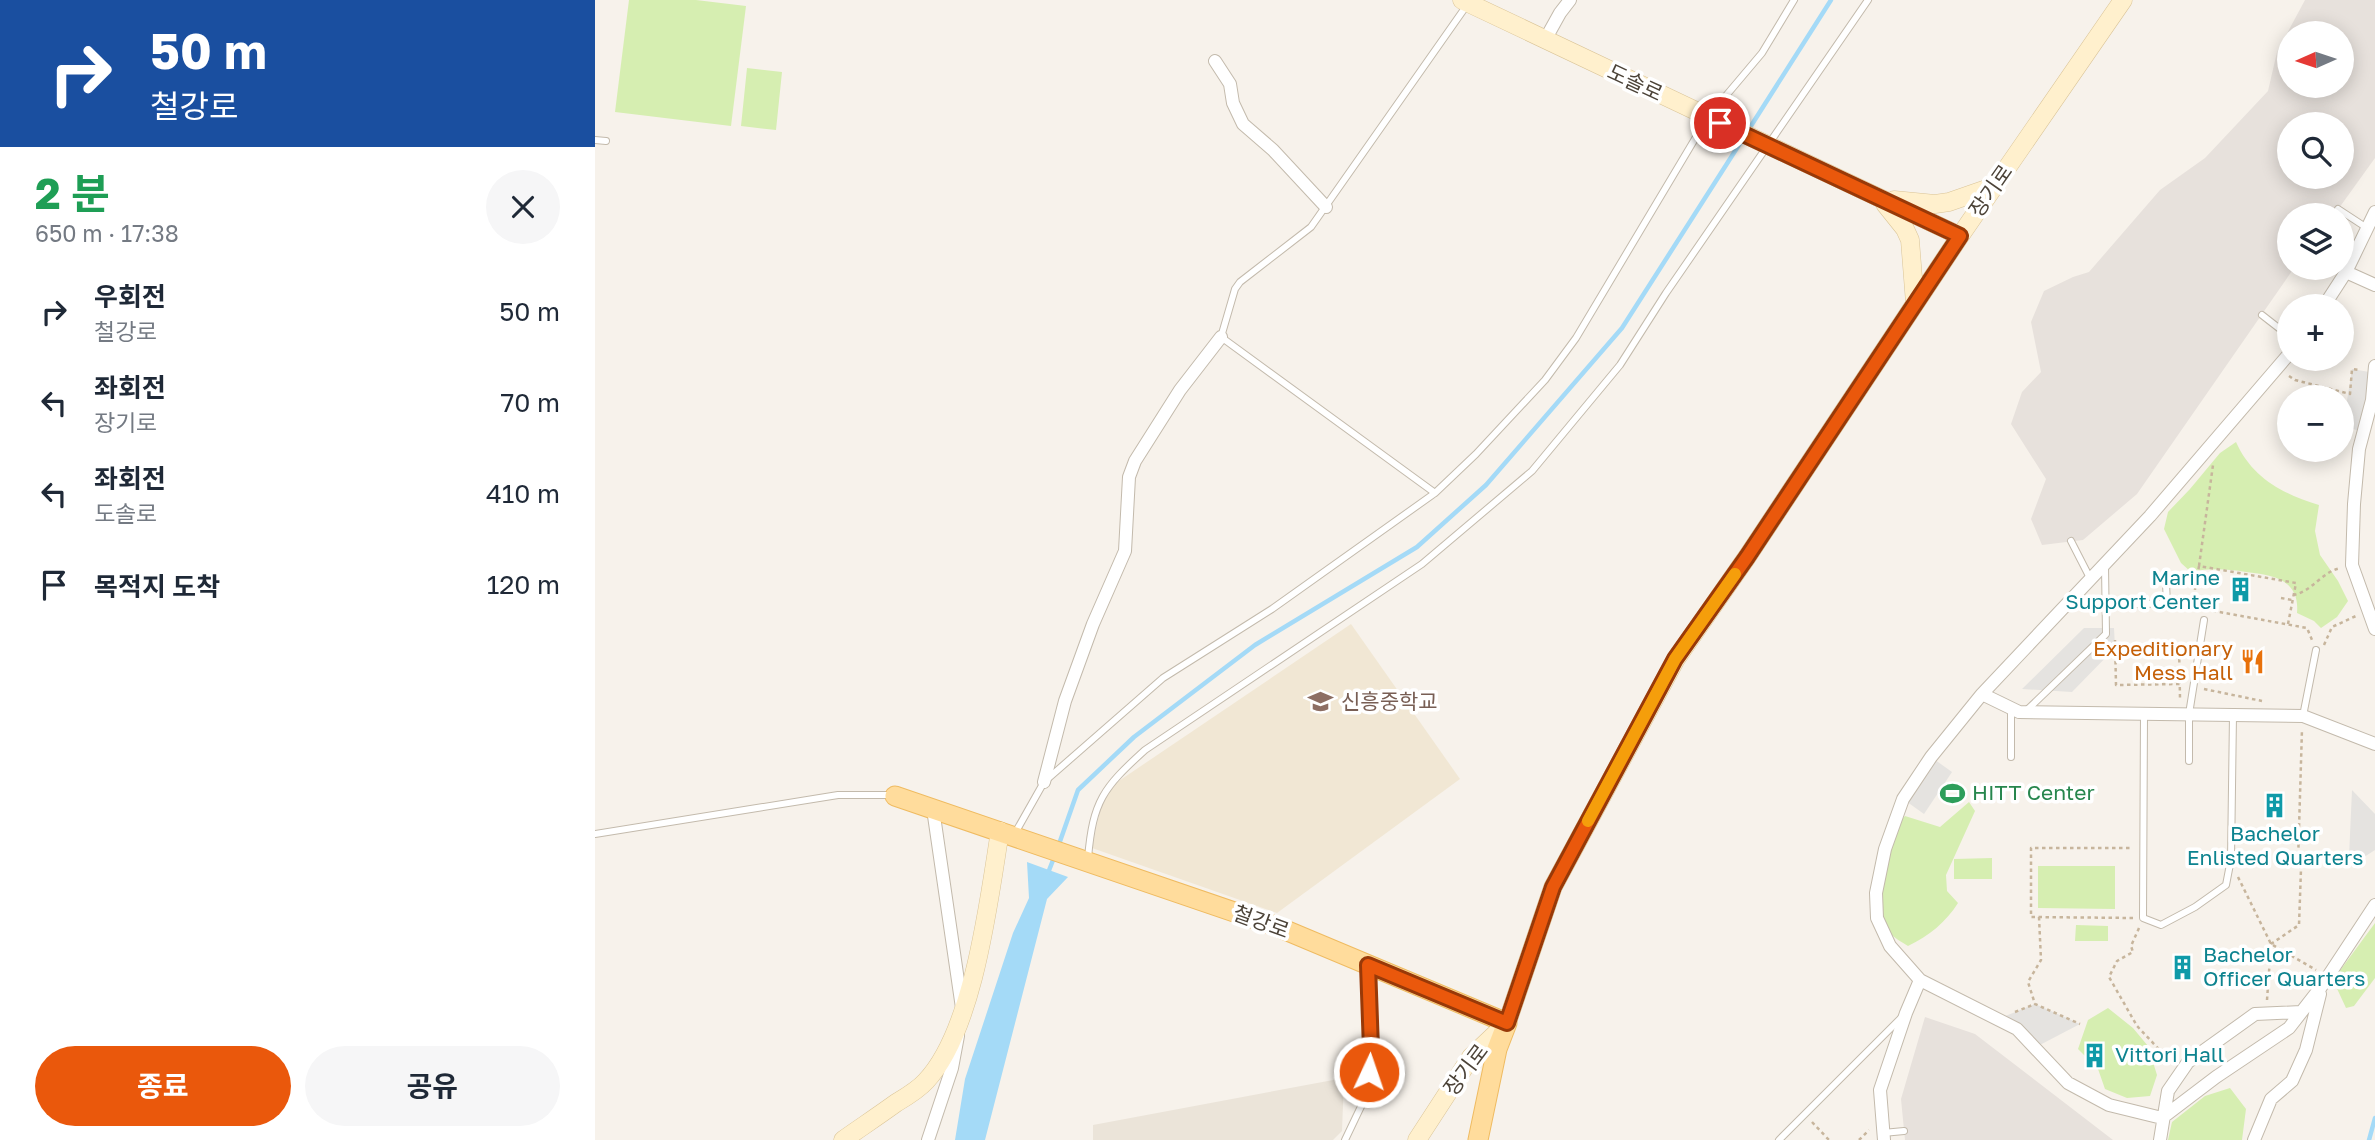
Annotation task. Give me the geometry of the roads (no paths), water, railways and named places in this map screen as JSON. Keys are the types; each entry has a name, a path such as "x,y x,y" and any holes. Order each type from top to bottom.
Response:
{"main road":[{"name":"도솔로","path":"1467,1 1960,236"},
{"name":"장기로","path":"1417,1140 1471,1058 1507,1023 1553,887 1675,659 1747,557 1960,236 2124,2"},
{"path":"1881,199 1935,204 1949,202 1995,186"},
{"path":"1881,199 1905,229 1910,240 1915,303"},
{"name":"철강로","path":"895,796 1278,927 1507,1023"},
{"path":"843,1140 925,1083 939,1066 963,1011 1014,835"},
{"path":"1478,1140 1497,1049 1507,1023"}],"street":[{"path":"1545,40 1570,0"},
{"path":"1215,61 1230,84 1233,103 1243,124 1273,150 1327,207"},
{"path":"2354,250 2375,212"},
{"path":"2354,272 2375,285"},
{"path":"1044,782 1065,701 1093,624 1125,551 1129,477 1135,461 1180,390 1220,337"},
{"path":"2375,366 2372,401 2359,449 2354,504 2353,565 2375,629"},
{"path":"2162,1118 2109,1105 2068,1083 2017,1029 1920,980 1890,946 1877,918 1875,893 1885,849 1903,799 1931,758 1982,694 2105,565 2277,368"},
{"path":"1982,694 2026,712 2303,716 2375,744"},
{"path":"928,1140 952,1068 963,1011 933,809"},
{"path":"2162,1118 2216,1077 2289,1028 2325,982 2375,905"},
{"path":"1884,1137 1881,1090 1906,1013 1920,980"},
{"path":"2254,1140 2271,1099 2292,1081 2306,1050 2325,982"},
{"path":"2159,1140 2168,1090 2187,1062 2255,1014 2301,1012"}],"lane":[{"path":"1014,835 1044,782 1163,678 1272,609 1435,493 1537,389 1576,338 1714,120 1762,53 1794,0"},
{"path":"1084,860 1092,821 1106,788 1145,750 1422,564 1532,471 1620,365 1765,145 1868,0"},
{"path":"1435,493 1220,337 1235,289 1240,282 1311,227 1467,1"},
{"path":"595,140 606,141"},
{"path":"2354,219 2367,228"},
{"path":"2262,315 2277,327"},
{"path":"2071,541 2091,580"},
{"path":"2026,712 2106,634 2105,565"},
{"path":"2166,584 2167,603"},
{"path":"2106,605 2177,603"},
{"path":"2189,761 2185,714 2194,687 2204,620"},
{"path":"2303,716 2316,650"},
{"path":"2011,708 2011,757"},
{"path":"2144,713 2143,918 2161,925 2195,907 2226,885 2230,862 2233,715"},
{"path":"595,834 838,795 895,796"},
{"path":"1345,1140 1366,1096 1371,1049 1368,965"},
{"path":"1779,1140 1906,1013"},
{"path":"1884,1137 1904,1131"}],"water":[{"path":"1027,862 1068,877 1047,899 985,1140 955,1140 965,1079 1013,933 1029,898"}],"waterway":[{"path":"1749,129 1831,0"},
{"path":"1058,847 1078,790 1134,737 1255,645 1417,547 1486,485 1622,328 1744,137"},
{"path":"1048,873 1055,855"},
{"path":"2369,1140 2375,1118"}],"place":[{"name":"Marine Support Center","path":"2240,590"},
{"name":"Expeditionary Mess Hall","path":"2253,661"},
{"name":"신흥중학교","path":"1321,702"},
{"name":"HITT Center","path":"1952,793"},
{"name":"Bachelor Enlisted Quarters","path":"2275,805"},
{"name":"Bachelor Officer Quarters","path":"2183,967"},
{"name":"Vittori Hall","path":"2095,1055"}]}
